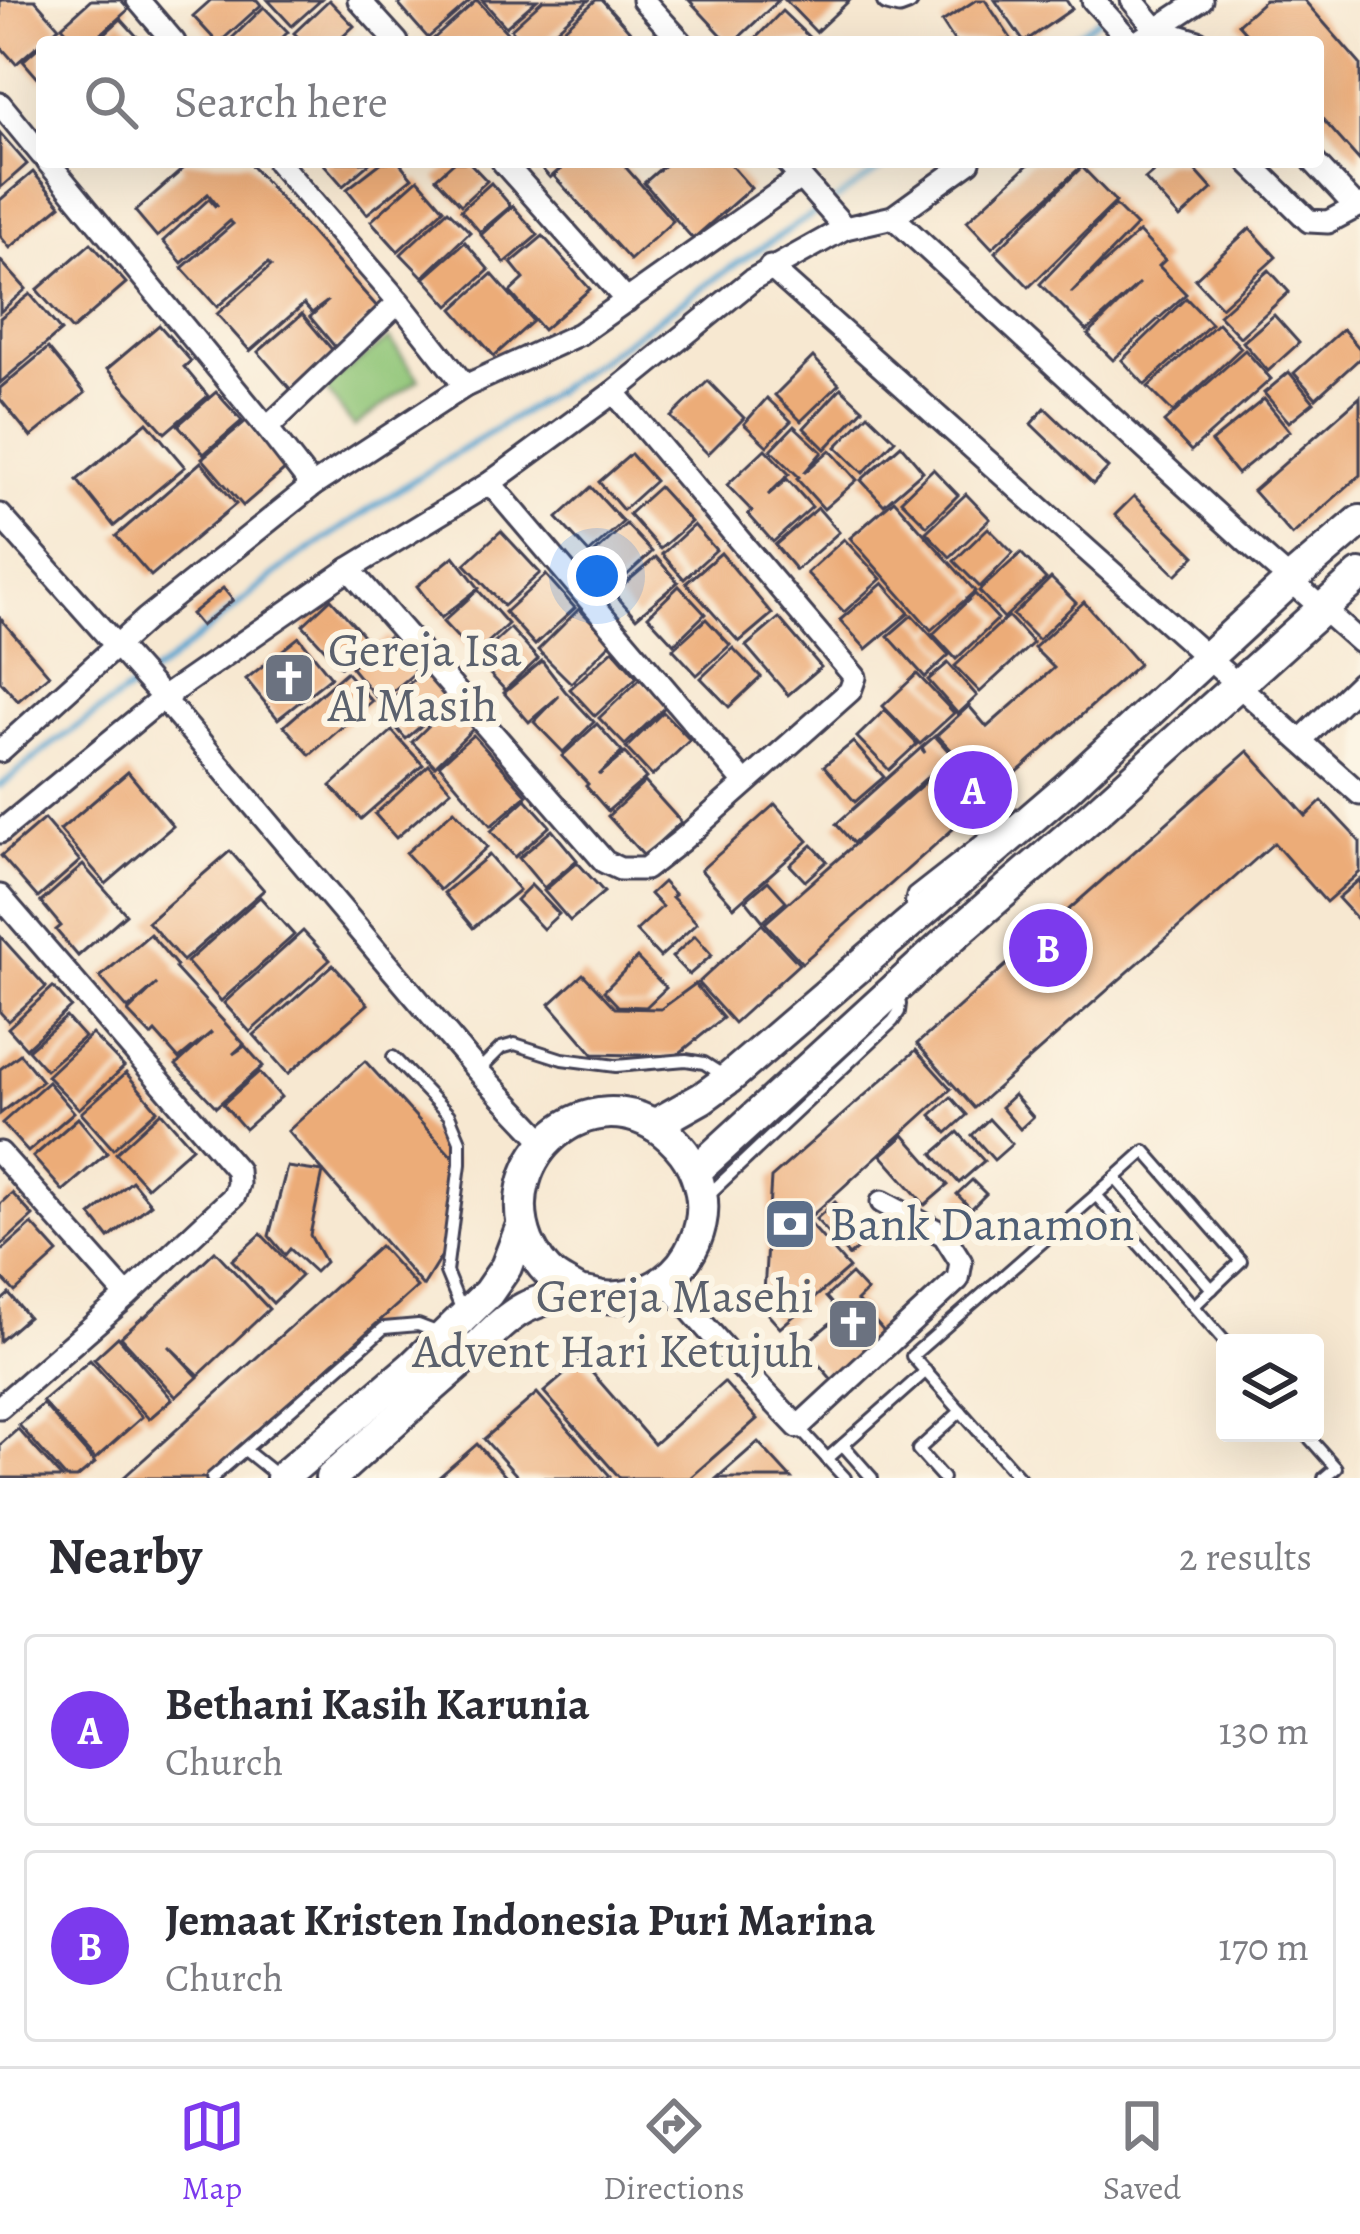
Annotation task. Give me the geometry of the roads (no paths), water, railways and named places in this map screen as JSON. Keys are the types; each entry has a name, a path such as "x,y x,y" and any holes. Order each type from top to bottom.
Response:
{"street":[{"path":"138,0 170,36"},
{"path":"359,0 392,36"},
{"path":"643,0 675,36"},
{"path":"888,0 908,0"},
{"path":"1145,36 1201,0"},
{"path":"1094,1 1113,22 1138,36"},
{"path":"1133,1 1142,36"},
{"path":"0,104 36,148"},
{"path":"52,168 312,486"},
{"path":"283,168 465,386"},
{"path":"508,168 627,301"},
{"path":"0,832 159,693 490,483 614,392 770,267 845,228 893,217 961,168"},
{"path":"1256,168 1310,220 1328,221 1358,206 1320,168"},
{"path":"0,751 312,486 465,386 579,334 798,174 845,228"},
{"path":"893,217 1360,642"},
{"path":"770,267 1360,794"},
{"path":"267,428 399,302"},
{"path":"350,569 605,862 620,869 645,869 850,691 855,677 614,392"},
{"path":"490,483 745,783"},
{"path":"0,515 544,1142"},
{"path":"654,1125 728,1078 922,914 940,884 1008,840 1360,521"},
{"path":"700,1186 855,1041 891,992 1360,575"},
{"path":"1301,740 1360,683"},
{"path":"1069,787 1094,815"},
{"path":"0,896 237,1170 238,1184 234,1196 0,1407"},
{"path":"597,1115 626,1115 654,1125 679,1144 700,1186 700,1231 687,1259 665,1281 638,1294 608,1298 579,1292 553,1276 533,1254 522,1226 520,1195 528,1166 544,1142 568,1124 597,1115"},
{"path":"0,1153 127,1295"},
{"path":"665,1281 798,1427 958,1279 961,1262 944,1235 882,1202"},
{"path":"281,1478 488,1293 506,1267 522,1226"},
{"path":"331,1478 520,1310 579,1292"}],"lane":[{"path":"478,1071 501,1048 515,1044 562,1060 616,1066 686,1060 704,1063 728,1078"},
{"path":"212,1478 385,1328 454,1326 446,1271 460,1141 448,1114 393,1057"},
{"path":"1020,1478 913,1356 1145,1151 1241,1261 1194,1306"},
{"path":"1115,1178 1212,1289"},
{"path":"1096,1196 1218,1334"},
{"path":"827,1459 926,1371"},
{"path":"943,1478 918,1450 962,1411"},
{"path":"798,1427 845,1478"},
{"path":"1313,1442 1336,1468 1324,1478"},
{"path":"843,1445 872,1478"},
{"path":"245,1450 281,1478"}],"waterway":[{"path":"1074,36 1102,17"},
{"path":"832,202 882,168"},
{"path":"0,786 165,665 288,564 542,400 821,209"}],"place":[{"name":"Gereja Isa Al Masih","path":"289,678"},
{"name":"Bethani Kasih Karunia","path":"973,790"},
{"name":"Jemaat Kristen Indonesia Puri Marina","path":"1048,948"},
{"name":"Bank Danamon","path":"790,1224"},
{"name":"Gereja Masehi Advent Hari Ketujuh","path":"853,1324"}]}
